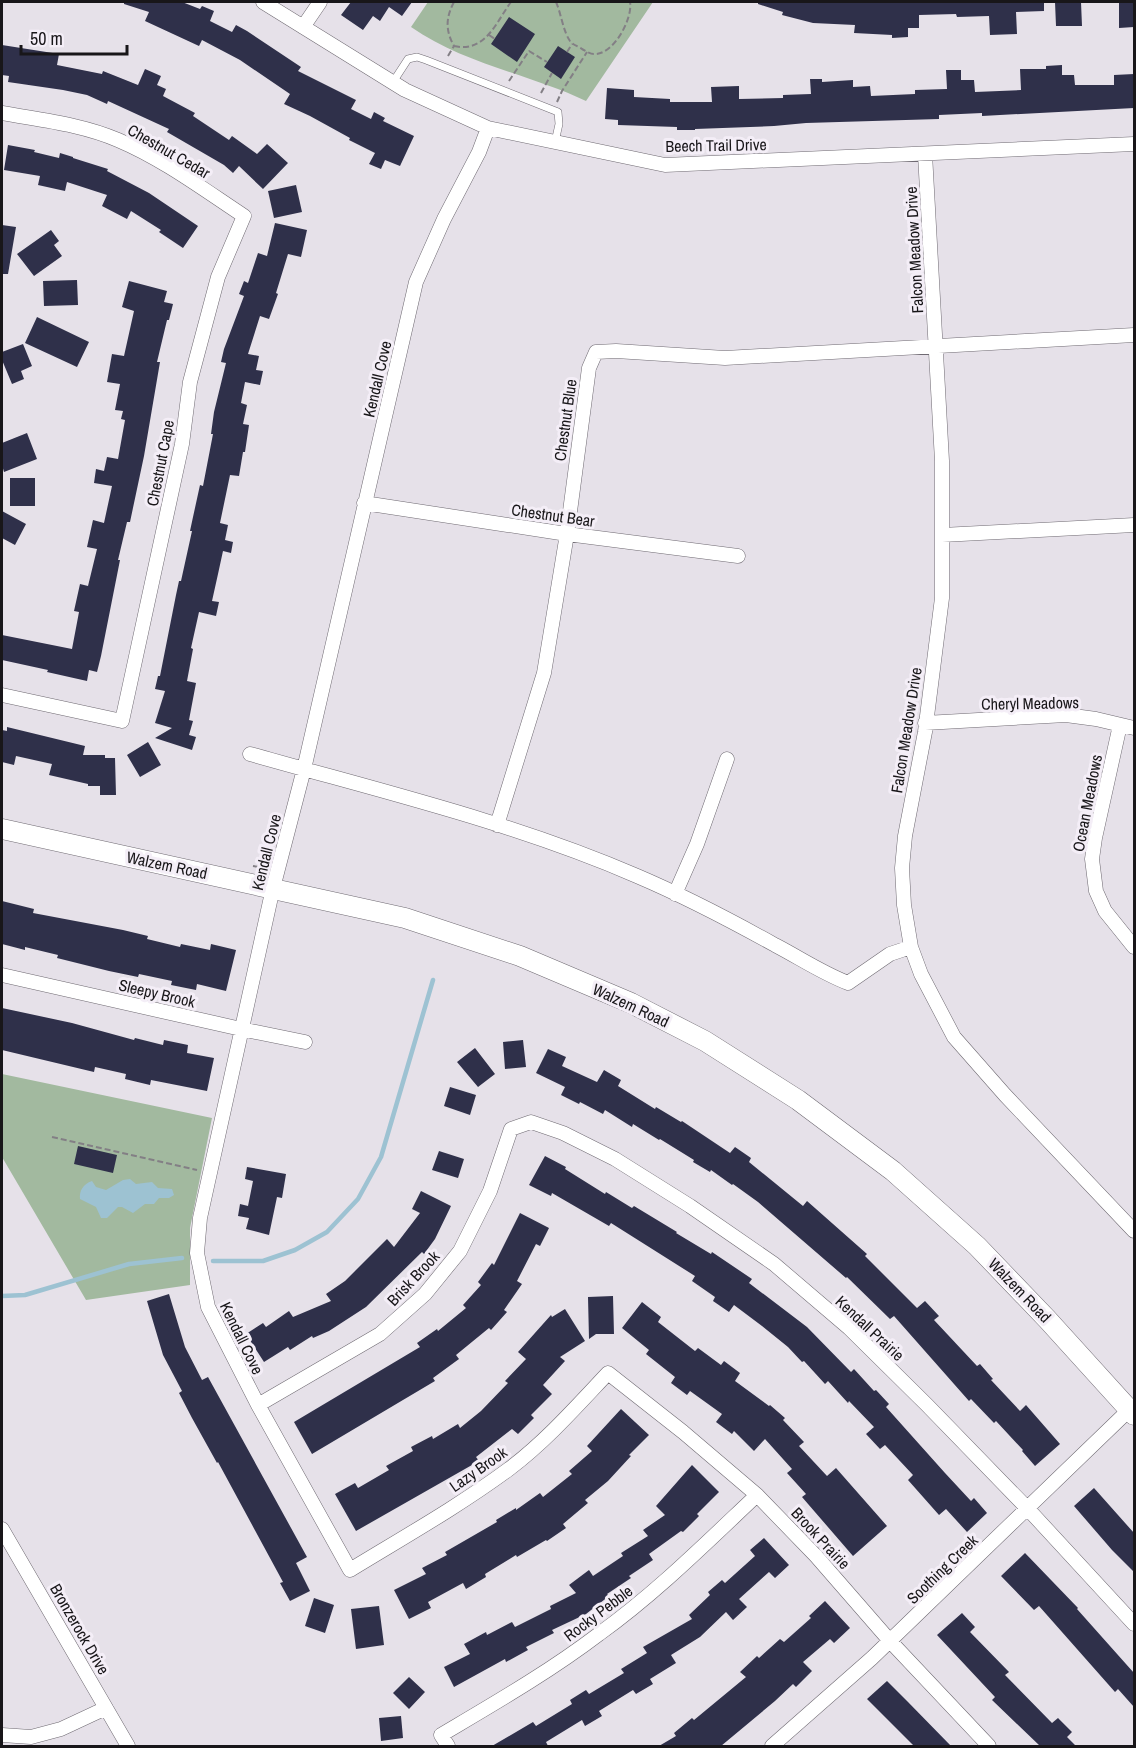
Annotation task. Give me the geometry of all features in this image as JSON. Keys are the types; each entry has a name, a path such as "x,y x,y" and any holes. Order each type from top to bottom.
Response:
{"street":[{"name":"Beech Trail Drive","path":"263,2 393,82 488,128 665,165 1134,144"},
{"path":"303,27 320,2"},
{"name":"Chestnut Cedar","path":"2,113 77,127 116,139 171,168 244,216"},
{"name":"Kendall Cove","path":"350,1570 258,1405 208,1306 197,1253 200,1218 273,888 304,769 416,282 444,219 479,152 488,128"},
{"name":"Falcon Meadow Drive","path":"925,154 942,461 942,598 925,723 904,836 902,868 910,947 921,974 954,1038 1134,1231"},
{"name":"Chestnut Cape","path":"2,695 122,721 182,444 190,381 218,277 244,216"},
{"path":"935,346 1134,335"},
{"name":"Chestnut Blue","path":"497,825 544,673 567,534 589,368 596,352 615,351 725,358 935,346"},
{"name":"Chestnut Bear","path":"364,503 567,534 738,556"},
{"path":"942,536 1134,525"},
{"name":"Cheryl Meadows","path":"925,723 1066,715 1134,728"},
{"name":"Ocean Meadows","path":"1120,725 1092,859 1096,891 1105,911 1134,947"},
{"path":"250,754 543,838 638,876 848,983 891,954 910,947"},
{"path":"675,894 697,844 727,759"},
{"name":"Walzem Road","path":"2,829 405,918 520,956 631,1003 705,1041 798,1100 893,1171 976,1246 1047,1318 1132,1412"},
{"name":"Sleepy Brook","path":"2,975 305,1042"},
{"name":"Brisk Brook","path":"258,1405 380,1334 425,1294 460,1251 490,1191 511,1129 531,1122"},
{"name":"Kendall Prairie","path":"531,1122 563,1133 615,1159 690,1206 774,1264 849,1328 1028,1509 1134,1624"},
{"name":"Brook Prairie","path":"608,1374 683,1432 757,1495 816,1556 890,1641 989,1746"},
{"name":"Lazy Brook","path":"350,1570 468,1497 510,1468 562,1422 608,1374"},
{"name":"Soothing Creek","path":"772,1746 890,1641 1132,1412"},
{"name":"Rocky Pebble","path":"444,1741 600,1634 685,1563 757,1495"},
{"name":"Bronzerock Drive","path":"2,1529 128,1746"},
{"path":"2,1735 31,1737 61,1729 106,1708"}],"lane":[{"path":"393,82 408,59 417,57 554,110 559,115 555,142"}],"path":[{"path":"454,2 447,17 447,30 454,46 460,47 478,43 489,35 511,2"},
{"path":"556,2 569,40 587,52 595,54 609,49 630,18 632,9 630,2"},
{"path":"489,35 495,39"},
{"path":"567,52 573,44"},
{"path":"503,91 527,50 547,62"},
{"path":"554,110 562,91 587,52"},
{"path":"537,104 552,73"},
{"path":"52,1137 200,1171"}],"green space":[{"path":"428,2 653,2 586,101 475,60 431,40 411,27"},
{"path":"2,1074 212,1118 190,1228 190,1285 86,1300 2,1157"}],"water":[{"path":"130,1179 136,1184 152,1182 158,1188 172,1189 174,1195 169,1198 159,1198 154,1204 145,1204 133,1213 118,1207 107,1218 101,1218 96,1207 80,1199 82,1188 92,1181 96,1187 106,1190 123,1180"}],"building":[{"path":"124,2 182,2 200,9 202,6 214,11 210,21 232,32 236,25 247,31 301,67 298,71 356,100 351,109 371,119 374,112 385,118 383,121 414,136 400,166 385,160 381,169 369,164 375,153 284,104 290,94 240,60 202,40 199,46 145,21 149,12 124,4"},
{"path":"351,2 412,2 402,16 389,7 380,21 373,16 363,30 341,15"},
{"path":"758,2 1044,2 1044,11 1016,12 1017,34 990,35 989,16 919,15 919,28 908,28 908,37 892,38 892,35 854,33 855,25 813,23 782,15 783,12 758,4"},
{"path":"1055,2 1081,2 1082,26 1056,26"},
{"path":"1119,2 1134,2 1134,27 1119,28"},
{"path":"509,17 535,34 517,62 491,44"},
{"path":"2,45 59,54 57,65 102,74 103,71 138,85 145,69 161,76 157,85 166,89 163,96 195,113 193,116 229,140 232,136 257,154 267,144 288,163 263,189 239,166 233,173 224,165 167,132 169,129 108,101 107,104 87,95 8,82 9,76 2,75"},
{"path":"558,46 575,57 561,79 544,67"},
{"path":"1062,65 1062,75 1074,75 1075,85 1114,85 1114,75 1134,74 1134,108 982,116 982,113 939,115 939,119 806,123 695,130 677,130 677,127 618,125 618,120 605,119 607,88 634,90 634,97 670,99 670,102 712,102 711,87 739,86 739,99 783,98 783,95 811,94 810,79 822,79 822,82 853,80 853,87 870,86 871,96 915,94 915,90 947,89 946,70 961,70 961,80 974,80 975,92 1021,90 1020,69 1046,69 1046,66"},
{"path":"8,145 35,150 34,152 59,158 60,153 108,169 107,171 149,193 198,226 183,248 159,232 161,230 131,211 127,219 102,206 107,195 67,182 65,191 38,185 40,176 4,170"},
{"path":"296,185 302,212 274,218 268,191"},
{"path":"275,223 307,230 301,257 288,254 269,319 260,316 248,354 259,356 256,370 263,371 260,385 245,382 241,403 247,405 243,424 249,425 239,476 230,475 220,523 228,525 225,540 233,542 231,553 223,551 212,601 219,602 216,616 199,612 191,648 193,649 187,681 196,683 189,720 193,721 189,735 196,737 192,750 155,738 172,728 155,723 165,691 155,689 158,676 160,676 179,581 181,581 200,485 203,486 213,434 211,434 214,412 226,363 221,362 224,349 244,296 239,294 244,281 248,283 258,253 267,256"},
{"path":"2,225 16,227 8,274 2,274"},
{"path":"51,230 59,241 54,245 62,256 34,276 17,254"},
{"path":"77,280 78,305 44,306 43,281"},
{"path":"129,281 167,291 164,302 173,304 157,362 160,362 144,456 130,522 127,522 118,560 120,560 101,656 97,672 89,670 87,681 2,660 2,635 72,649 79,612 74,611 80,584 88,586 97,549 87,547 93,520 104,523 112,486 94,483 96,469 104,471 107,457 118,459 125,420 121,419 123,411 115,410 120,384 107,382 112,354 124,356 134,311 122,307"},
{"path":"37,317 89,342 77,367 25,343"},
{"path":"23,344 32,366 21,371 24,379 12,384 2,360 2,352"},
{"path":"27,433 37,459 4,472 2,443"},
{"path":"10,478 35,478 35,506 10,506"},
{"path":"2,511 26,524 15,545 2,538"},
{"path":"7,727 85,746 83,755 105,755 105,758 115,758 116,795 100,795 100,786 88,786 88,784 49,775 52,764 16,756 14,765 2,762 2,730 7,731"},
{"path":"148,742 161,765 140,777 127,755"},
{"path":"2,901 34,909 33,913 123,930 180,947 181,944 210,950 211,944 236,950 226,991 197,984 196,990 171,985 172,981 109,971 57,958 58,955 2,944"},
{"path":"2,1008 72,1023 134,1040 135,1038 163,1045 164,1040 188,1045 187,1053 214,1058 207,1091 151,1080 150,1085 125,1079 126,1074 95,1067 94,1072 2,1050"},
{"path":"523,1040 526,1067 505,1069 503,1042"},
{"path":"475,1048 495,1074 478,1087 457,1062"},
{"path":"548,1049 566,1057 562,1066 597,1082 604,1070 621,1080 618,1086 655,1109 656,1107 682,1121 730,1153 735,1147 751,1158 749,1162 803,1206 807,1201 867,1254 865,1256 917,1308 925,1301 939,1316 934,1320 977,1366 980,1364 993,1379 991,1380 1020,1411 1026,1405 1060,1444 1035,1466 996,1421 994,1423 971,1399 969,1401 894,1316 890,1319 847,1277 758,1202 711,1170 710,1172 693,1162 694,1160 633,1124 632,1127 605,1110 603,1114 561,1095 565,1087 536,1073"},
{"path":"450,1087 476,1095 470,1115 444,1106"},
{"path":"78,1146 117,1155 113,1173 74,1164"},
{"path":"439,1151 464,1159 458,1178 432,1170"},
{"path":"545,1156 566,1167 565,1169 605,1194 606,1192 632,1208 634,1206 711,1254 712,1252 752,1279 749,1283 807,1327 851,1372 854,1369 874,1391 876,1390 889,1404 886,1407 945,1473 971,1501 974,1498 987,1513 967,1532 946,1509 939,1515 908,1480 913,1475 885,1445 880,1449 866,1434 874,1427 828,1381 825,1384 804,1361 802,1362 762,1326 734,1305 729,1312 713,1301 715,1297 692,1281 695,1276 611,1223 609,1226 552,1193 551,1196 529,1185"},
{"path":"247,1167 286,1174 282,1198 277,1197 269,1235 246,1229 249,1218 238,1216 240,1204 248,1206 253,1181 245,1179"},
{"path":"421,1191 451,1206 435,1239 424,1254 422,1252 366,1307 329,1331 313,1338 312,1336 290,1350 288,1347 264,1362 246,1334 263,1323 266,1327 289,1311 293,1317 331,1301 326,1294 345,1281 387,1239 394,1247 420,1213 412,1209"},
{"path":"520,1213 549,1228 540,1246 536,1244 517,1281 522,1284 504,1310 507,1312 491,1330 489,1328 456,1355 459,1359 433,1378 435,1381 312,1454 294,1422 420,1347 417,1343 437,1329 438,1331 466,1308 463,1305 481,1285 478,1282 492,1263 494,1265"},
{"path":"169,1294 185,1347 202,1380 208,1377 307,1557 296,1563 310,1591 290,1601 280,1583 283,1582 179,1393 182,1391 163,1355 147,1301"},
{"path":"613,1296 614,1334 596,1334 589,1339 588,1297"},
{"path":"642,1302 661,1317 658,1322 695,1351 698,1348 721,1365 724,1361 740,1373 735,1381 785,1418 783,1420 804,1442 799,1446 827,1476 836,1468 887,1526 853,1556 802,1497 806,1494 787,1473 792,1469 765,1439 754,1451 734,1431 732,1434 716,1422 722,1414 690,1391 687,1395 671,1383 675,1377 646,1354 649,1350 622,1328"},
{"path":"565,1309 585,1341 560,1357 565,1361 543,1385 552,1394 531,1415 534,1418 518,1434 512,1429 476,1457 479,1461 356,1531 335,1494 355,1483 358,1488 389,1470 386,1466 413,1451 411,1447 432,1436 433,1439 458,1424 460,1428 481,1411 508,1383 505,1381 526,1359 518,1352 551,1315 552,1317"},
{"path":"621,1409 649,1435 608,1481 585,1500 588,1503 563,1524 566,1528 547,1541 517,1557 516,1555 466,1589 463,1583 428,1602 431,1608 409,1619 394,1590 426,1574 422,1568 447,1555 445,1552 497,1522 496,1520 516,1508 516,1510 540,1493 543,1497 572,1474 569,1471 592,1451 587,1446"},
{"path":"692,1465 719,1492 683,1532 681,1531 649,1554 653,1560 629,1576 631,1578 607,1594 609,1596 586,1614 552,1630 554,1633 526,1647 528,1650 506,1662 505,1659 454,1687 444,1667 470,1654 464,1644 512,1622 515,1627 551,1609 550,1606 576,1593 569,1585 589,1570 593,1576 623,1556 621,1553 648,1536 643,1530 665,1515 656,1506"},
{"path":"1094,1488 1134,1533 1134,1572 1074,1506"},
{"path":"764,1538 789,1565 775,1578 769,1572 739,1599 747,1607 733,1620 726,1612 700,1637 671,1655 676,1663 650,1679 653,1684 636,1694 633,1690 599,1711 602,1716 585,1726 582,1720 546,1742 548,1746 492,1746 533,1722 536,1726 572,1704 570,1700 586,1690 589,1694 624,1673 621,1669 647,1653 643,1647 692,1619 689,1615 710,1595 708,1592 722,1580 725,1583 755,1556 750,1550"},
{"path":"1025,1553 1078,1608 1134,1673 1134,1707 1118,1689 1115,1692 1039,1606 1034,1610 1001,1576"},
{"path":"314,1598 334,1605 325,1633 305,1626"},
{"path":"825,1601 850,1628 834,1643 830,1639 803,1662 812,1671 796,1687 793,1684 721,1746 659,1746 676,1736 674,1733 692,1718 694,1720 746,1677 740,1672 780,1639 784,1642 811,1618 809,1616"},
{"path":"379,1606 384,1645 356,1649 351,1609"},
{"path":"962,1613 975,1627 970,1632 1009,1672 1005,1675 1052,1723 1058,1718 1072,1732 1067,1737 1076,1746 1040,1746 992,1700 995,1697 937,1635"},
{"path":"409,1677 425,1692 409,1709 393,1693"},
{"path":"887,1681 951,1746 914,1746 867,1699"},
{"path":"401,1716 403,1738 381,1741 379,1718"}],"waterway":[{"path":"213,1261 263,1261 295,1250 327,1232 358,1199 381,1157 433,980"},
{"path":"2,1296 25,1295 129,1264 182,1258"}]}
